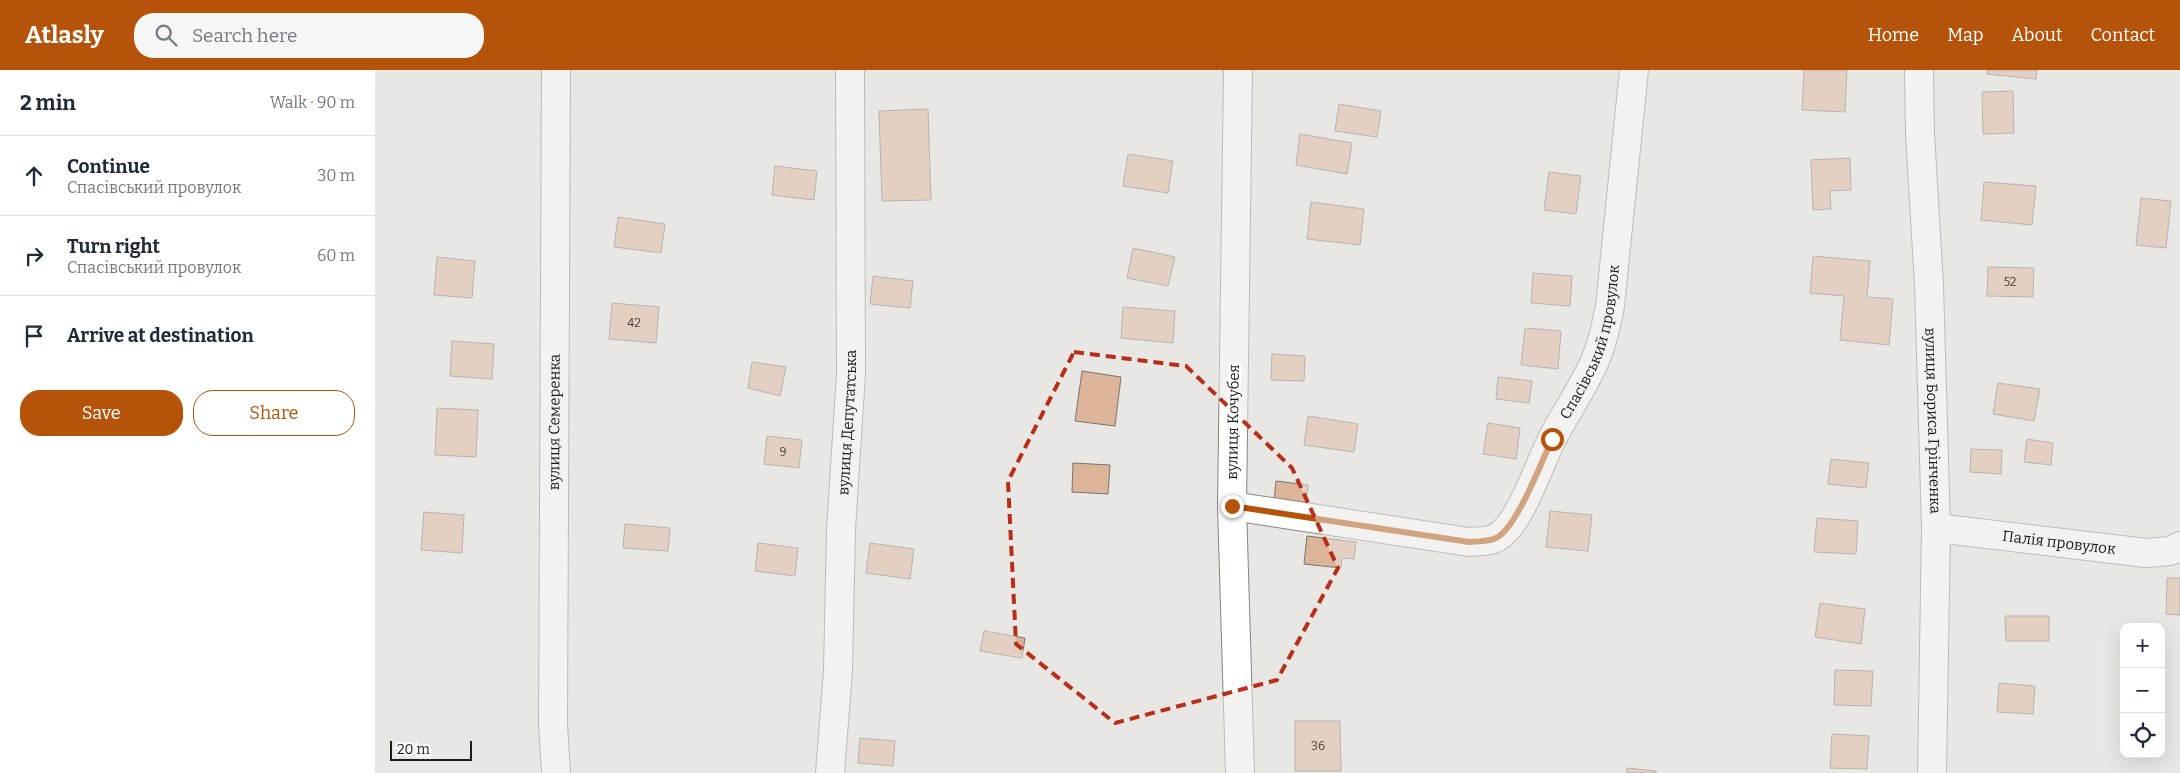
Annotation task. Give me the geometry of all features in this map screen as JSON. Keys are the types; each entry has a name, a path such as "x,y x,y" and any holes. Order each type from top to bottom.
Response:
{"street":[{"name":"вулиця Семеренка","path":"555,773 553,714 556,70"},
{"name":"вулиця Депутатська","path":"830,773 838,671 841,530 851,374 850,70"},
{"name":"вулиця Кочубея","path":"1238,70 1232,506 1240,773"},
{"name":"Спасівський провулок","path":"1232,506 1469,542 1489,541 1498,538 1507,530 1520,510 1552,439 1586,379 1604,335 1610,306 1634,70"},
{"name":"вулиця Бориса Грінченка","path":"1919,70 1920,134 1929,285 1936,528 1932,773"},
{"name":"Палія провулок","path":"1936,528 2146,553 2170,551 2180,546"}],"highlighted area":[{"path":"1074,352 1186,366 1292,468 1338,568 1277,680 1115,723 1016,644 1008,481"}],"building":[{"path":"1804,70 1847,70 1845,112 1802,110"},
{"path":"1987,70 2037,70 2036,79 1987,74"},
{"path":"2013,91 2014,133 1983,134 1982,92"},
{"path":"1339,104 1381,111 1377,137 1335,131"},
{"path":"928,109 931,200 882,201 879,111"},
{"path":"1300,134 1352,143 1347,174 1296,165"},
{"path":"1128,154 1173,161 1168,193 1123,186"},
{"path":"1850,158 1851,190 1830,191 1831,209 1813,210 1811,160"},
{"path":"775,166 817,171 814,200 772,195"},
{"path":"1549,172 1581,176 1576,214 1544,210"},
{"path":"1984,182 2036,186 2032,225 1981,220"},
{"path":"2141,198 2171,201 2166,248 2136,245"},
{"path":"1311,202 1364,209 1360,245 1307,239"},
{"path":"618,217 665,224 661,253 614,247"},
{"path":"1133,248 1175,257 1168,286 1127,278"},
{"path":"1813,256 1870,261 1867,297 1893,299 1889,345 1840,340 1844,296 1810,293"},
{"path":"437,257 475,261 472,298 434,295"},
{"path":"1988,267 2034,268 2033,297 1987,296"},
{"path":"1533,273 1572,276 1570,306 1531,303"},
{"path":"873,276 913,281 910,308 870,304"},
{"path":"612,303 659,307 656,343 609,339"},
{"path":"1123,307 1175,311 1173,343 1121,338"},
{"path":"1525,328 1561,331 1558,369 1521,365"},
{"path":"452,341 494,344 492,379 450,376"},
{"path":"1272,354 1305,356 1304,381 1271,380"},
{"path":"752,362 786,367 780,396 748,388"},
{"path":"1082,371 1121,377 1115,426 1075,421"},
{"path":"1498,377 1532,381 1529,403 1496,399"},
{"path":"1998,383 2040,389 2034,421 1993,414"},
{"path":"437,408 478,410 476,457 435,455"},
{"path":"1308,416 1358,424 1354,452 1304,445"},
{"path":"1488,423 1520,428 1516,459 1483,454"},
{"path":"767,436 802,440 799,468 764,464"},
{"path":"2027,439 2053,443 2051,465 2024,462"},
{"path":"1971,449 2002,450 2001,474 1970,472"},
{"path":"1831,459 1869,463 1866,488 1828,484"},
{"path":"1073,463 1110,465 1108,494 1072,492"},
{"path":"1276,481 1308,485 1306,505 1274,502"},
{"path":"1550,511 1592,515 1588,551 1546,547"},
{"path":"424,512 464,515 462,553 421,550"},
{"path":"1817,518 1858,521 1856,554 1814,552"},
{"path":"625,524 670,528 668,551 623,548"},
{"path":"1307,536 1356,542 1354,559 1342,558 1341,568 1304,564"},
{"path":"758,543 798,548 795,576 755,571"},
{"path":"870,543 914,549 910,579 866,573"},
{"path":"2167,578 2180,578 2180,615 2166,614"},
{"path":"1820,603 1865,609 1861,644 1815,637"},
{"path":"2005,616 2049,616 2049,641 2006,641"},
{"path":"984,631 1025,638 1022,658 980,651"},
{"path":"1835,670 1873,671 1871,706 1834,705"},
{"path":"1999,683 2035,686 2033,714 1997,712"},
{"path":"1295,721 1340,721 1341,771 1295,771"},
{"path":"1832,734 1869,736 1867,769 1830,768"},
{"path":"860,738 895,741 893,766 858,763"},
{"path":"1627,768 1656,771 1656,773 1627,773"}],"route":[{"path":"1232,506 1469,542 1489,541 1498,538 1514,520 1552,439"}]}
